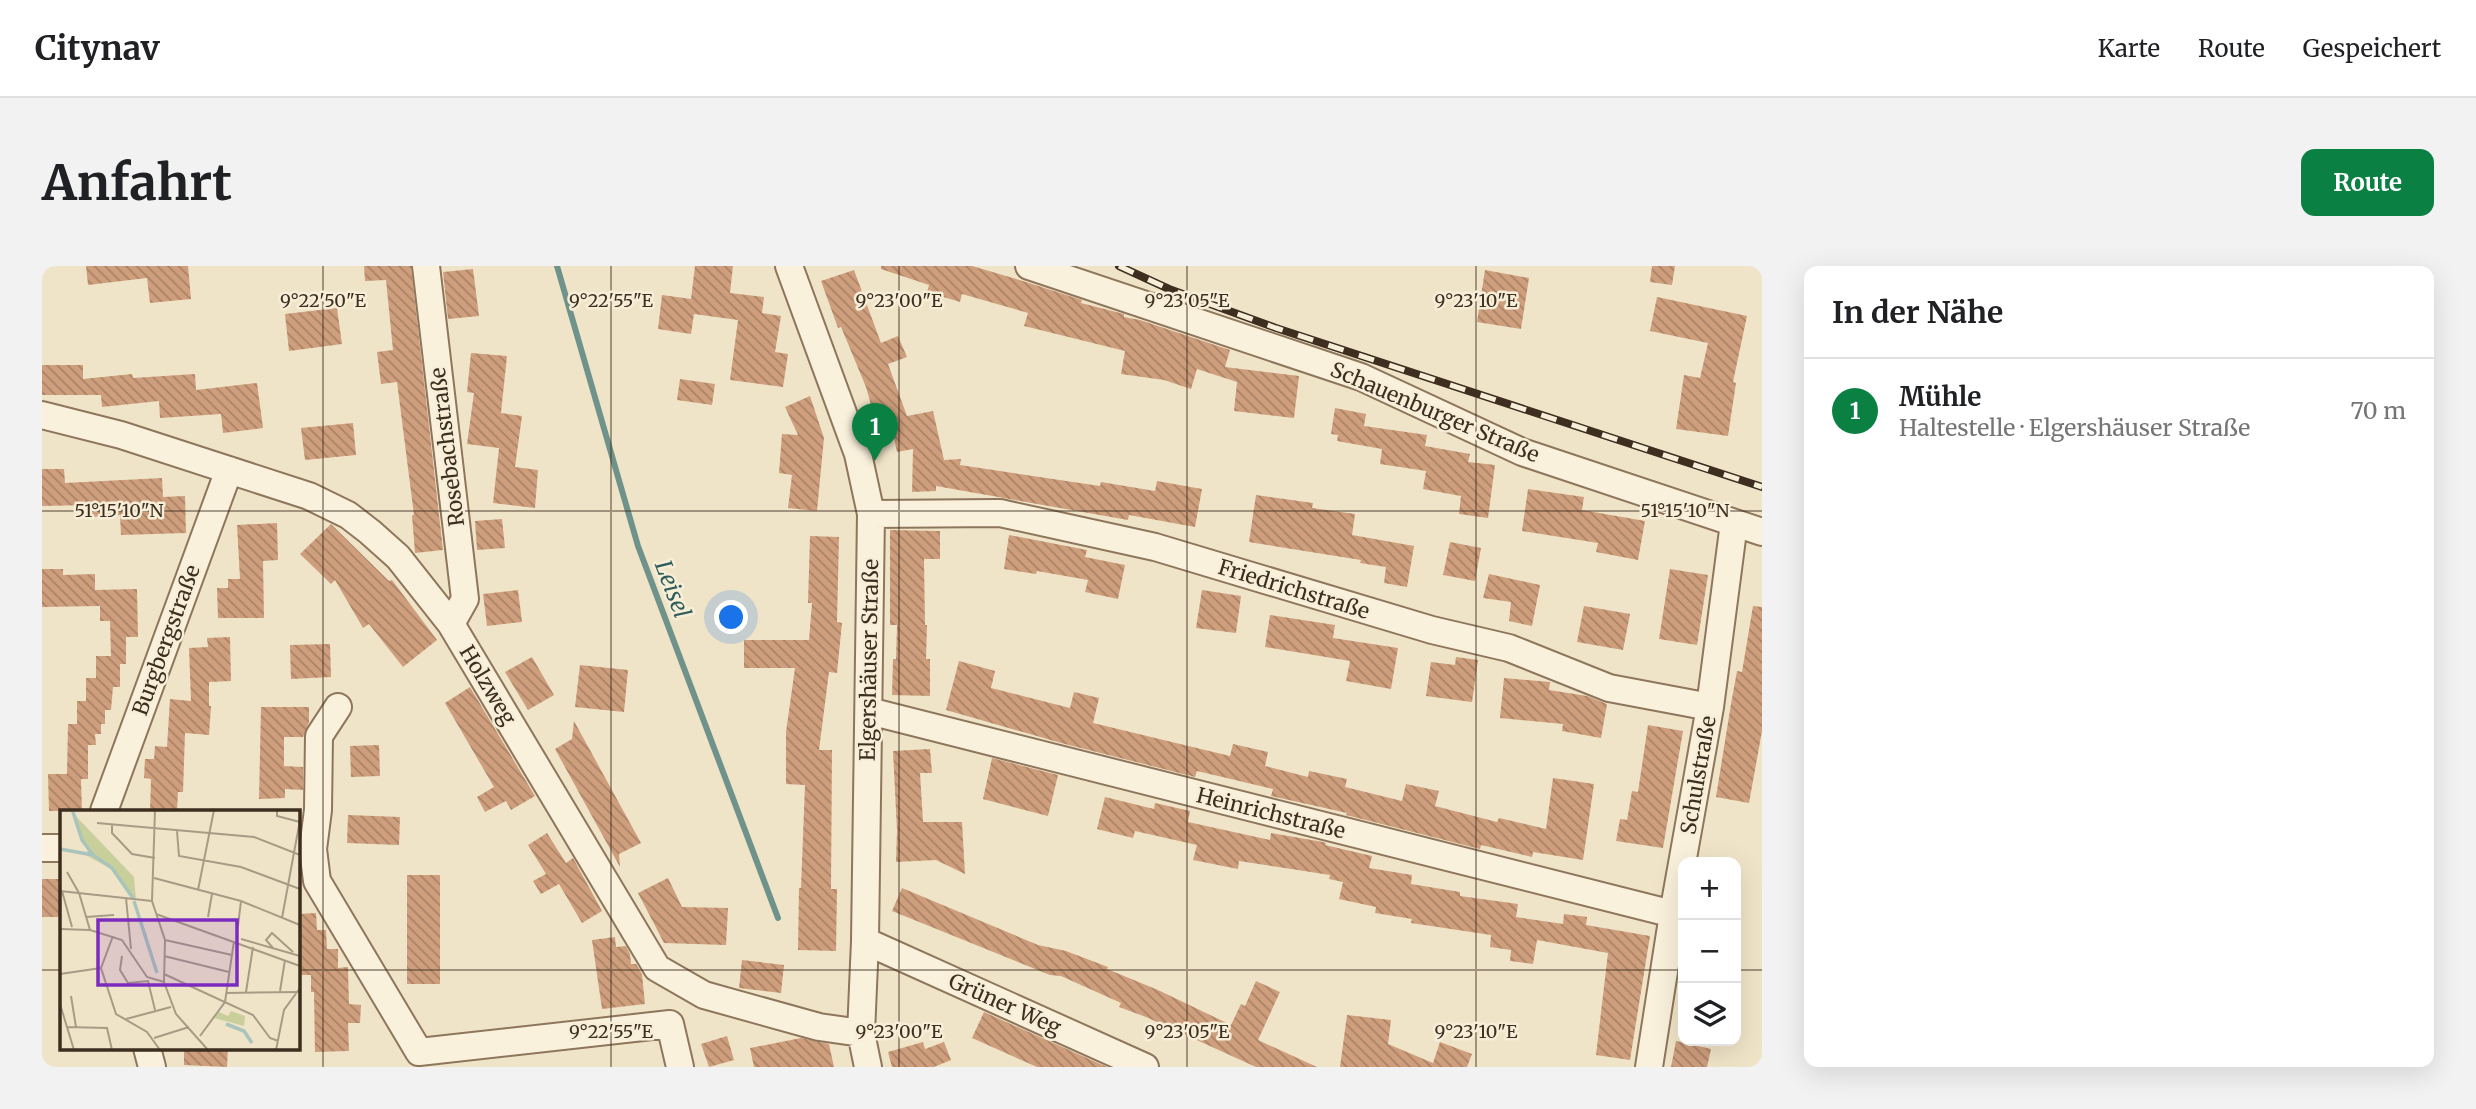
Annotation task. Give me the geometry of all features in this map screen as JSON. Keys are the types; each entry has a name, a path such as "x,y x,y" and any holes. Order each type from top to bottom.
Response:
{"street":[{"name":"Rosebachstraße","path":"426,266 465,599 451,624"},
{"name":"Elgershäuser Straße","path":"789,266 859,454 870,514 869,711 861,1033 869,1067"},
{"name":"Schauenburger Straße","path":"1029,266 1361,377 1522,452 1762,532"},
{"name":"Holzweg","path":"42,415 121,436 309,496 348,515 398,557 451,624 657,968 704,995 819,1027 861,1033"},
{"name":"Burgbergstraße","path":"104,810 229,470"},
{"name":"Friedrichstraße","path":"870,514 1000,513 1155,547 1432,630 1509,648 1609,688 1710,707"},
{"name":"Schulstraße","path":"1649,1067 1710,707 1734,523"},
{"path":"338,708 319,736 318,810 313,849 317,881 419,1052 670,1024 704,995"},
{"name":"Heinrichstraße","path":"869,711 1673,914"},
{"path":"42,848 60,848"},
{"name":"Grüner Weg","path":"865,941 1145,1067"},
{"path":"670,1024 680,1067"},
{"path":"146,1049 152,1067"}],"building":[{"path":"86,266 188,266 191,299 150,303 147,278 88,285"},
{"path":"364,266 411,266 443,550 415,553 414,515 397,382 381,384 377,352 393,350 386,280 365,281"},
{"path":"695,266 733,266 730,293 764,297 762,313 781,316 775,352 788,354 783,387 730,380 738,320 694,314 691,334 658,329 662,295 691,299"},
{"path":"881,266 972,266 1230,350 1225,367 1299,376 1294,418 1234,411 1237,382 1197,369 1191,389 1164,380 1121,374 1125,351 1024,326 1028,313 962,294 960,302 927,292 929,285 881,269"},
{"path":"1652,266 1675,266 1672,285 1650,282"},
{"path":"473,269 479,316 448,319 443,272"},
{"path":"854,270 881,343 898,336 907,357 888,364 907,416 933,411 944,460 961,459 960,465 1100,486 1101,482 1155,491 1157,481 1202,489 1195,527 1129,515 1128,520 936,486 936,491 912,492 913,449 897,452 887,407 873,412 866,387 841,327 838,328 821,281"},
{"path":"1485,270 1529,278 1521,329 1477,322"},
{"path":"1657,297 1747,316 1733,382 1736,383 1728,436 1676,429 1684,375 1700,378 1708,343 1650,331"},
{"path":"337,308 342,344 289,351 285,314"},
{"path":"471,353 507,356 501,413 522,416 515,467 538,470 535,508 493,503 499,448 467,444 474,393 467,392"},
{"path":"42,365 83,365 83,379 132,374 133,378 195,374 196,390 257,383 263,428 223,433 221,414 160,418 159,401 102,407 101,395 42,395"},
{"path":"680,379 715,384 712,405 677,400"},
{"path":"810,396 824,438 817,511 788,508 792,475 779,473 782,434 798,435 785,407"},
{"path":"1335,408 1366,414 1364,426 1427,435 1425,446 1470,454 1468,462 1495,465 1488,518 1459,514 1461,496 1423,489 1426,471 1380,464 1382,449 1337,441 1338,435 1331,434"},
{"path":"353,423 356,455 305,460 301,428"},
{"path":"42,469 64,469 65,483 162,478 163,497 185,496 186,533 121,535 120,515 89,517 88,505 42,506"},
{"path":"1528,489 1584,497 1582,510 1645,521 1638,560 1596,552 1598,543 1522,531"},
{"path":"1256,495 1313,503 1312,508 1355,514 1352,535 1414,546 1407,587 1384,583 1386,567 1360,563 1361,560 1249,542"},
{"path":"502,519 505,548 477,550 475,521"},
{"path":"277,523 278,560 263,561 264,618 218,618 217,588 228,588 228,579 240,579 237,525"},
{"path":"331,524 389,581 392,580 437,640 403,667 369,624 363,628 335,580 331,584 300,554"},
{"path":"890,530 940,531 940,559 924,559 926,659 930,659 930,696 892,695 897,625 890,625"},
{"path":"1009,535 1087,550 1085,557 1125,565 1118,599 1085,592 1088,580 1037,571 1036,574 1004,569"},
{"path":"810,536 839,537 837,622 842,623 837,673 829,672 819,750 832,750 831,889 837,889 836,951 798,950 805,785 786,784 786,732 795,668 744,668 744,640 809,640 812,603 808,603"},
{"path":"1450,542 1481,548 1475,581 1443,575"},
{"path":"42,569 63,569 63,575 95,574 95,590 137,589 138,637 126,637 126,664 120,664 120,687 113,687 111,710 105,710 105,724 101,724 101,734 95,734 96,745 88,745 88,779 81,779 82,810 49,811 48,774 67,774 68,724 77,724 77,701 86,701 86,678 96,678 96,656 111,656 110,621 100,621 100,606 42,607"},
{"path":"1670,569 1708,575 1697,645 1659,639"},
{"path":"1489,574 1540,585 1532,626 1509,621 1511,602 1483,598"},
{"path":"518,590 522,622 487,626 483,594"},
{"path":"1202,590 1241,596 1236,633 1196,628"},
{"path":"1584,606 1630,614 1623,650 1577,642"},
{"path":"1753,606 1762,607 1762,731 1749,803 1716,797 1737,671 1742,672"},
{"path":"1270,615 1335,625 1333,638 1398,648 1391,689 1346,681 1350,661 1265,647"},
{"path":"230,637 231,681 209,682 209,735 185,733 183,792 178,792 177,810 150,810 151,779 144,778 145,759 154,759 155,746 167,747 170,699 191,701 189,648 208,647 207,638"},
{"path":"330,644 331,677 291,679 290,645"},
{"path":"532,657 554,695 528,710 505,672"},
{"path":"1456,657 1478,660 1472,702 1426,696 1431,662 1455,665"},
{"path":"959,661 995,671 991,688 1070,708 1074,692 1099,698 1093,723 1230,756 1233,744 1268,752 1265,766 1308,777 1309,771 1347,779 1345,787 1402,801 1406,784 1439,791 1435,806 1497,822 1499,818 1546,829 1553,778 1594,784 1583,860 1533,852 1532,857 1481,845 1480,849 1346,815 1347,813 1271,796 1273,789 1197,771 1195,777 946,710"},
{"path":"580,665 628,670 624,712 575,707"},
{"path":"1504,678 1550,682 1549,690 1587,696 1607,704 1601,738 1562,731 1563,724 1500,718"},
{"path":"470,687 535,796 511,810 506,801 485,812 477,797 494,787 445,703"},
{"path":"261,707 309,707 309,722 303,737 284,737 284,766 303,767 303,790 285,789 285,798 259,799"},
{"path":"574,721 641,843 619,854 620,867 555,749 572,739"},
{"path":"1648,725 1683,731 1663,848 1616,841 1620,819 1627,820 1632,791 1638,792"},
{"path":"379,745 380,776 351,777 350,746"},
{"path":"930,749 932,773 920,773 923,822 962,822 965,874 936,860 896,862 893,751"},
{"path":"992,758 1058,775 1048,816 983,799"},
{"path":"1105,797 1154,809 1155,803 1190,811 1188,822 1270,840 1271,833 1323,842 1325,845 1372,856 1369,868 1412,875 1411,884 1460,892 1460,896 1518,904 1516,917 1563,924 1564,914 1587,917 1586,925 1650,936 1630,1060 1596,1055 1608,953 1537,940 1533,964 1510,961 1511,950 1490,947 1491,935 1411,923 1412,919 1375,913 1376,907 1339,899 1343,882 1329,879 1330,875 1239,861 1238,869 1193,860 1197,845 1135,831 1133,838 1097,829"},
{"path":"348,815 400,817 399,845 347,843"},
{"path":"547,833 566,863 573,858 602,911 582,923 559,884 541,894 533,881 546,874 528,845"},
{"path":"407,875 440,875 440,984 407,984"},
{"path":"668,878 682,907 728,908 726,945 664,943 638,893"},
{"path":"42,879 60,879 60,917 42,917"},
{"path":"902,888 1038,945 1066,951 1108,967 1107,969 1231,1025 1241,1004 1245,1006 1256,981 1280,992 1258,1040 1317,1067 1256,1067 1119,1007 1121,1003 1061,976 1050,975 892,911"},
{"path":"316,913 317,930 326,930 327,949 338,949 338,968 348,967 349,1004 361,1005 360,1023 348,1023 349,1051 315,1052 314,992 311,992 311,975 301,975 299,914"},
{"path":"615,937 616,947 626,946 631,964 636,964 642,974 645,1004 602,1009 592,940"},
{"path":"742,960 784,965 781,993 739,988"},
{"path":"984,1012 1107,1067 1037,1067 972,1038"},
{"path":"1347,1015 1391,1020 1388,1044 1433,1063 1440,1042 1472,1054 1467,1067 1340,1067"},
{"path":"727,1036 734,1060 709,1067 701,1044"},
{"path":"801,1038 829,1044 834,1067 754,1067 750,1048"},
{"path":"1676,1041 1678,1046 1711,1049 1707,1067 1671,1067"},
{"path":"923,1042 925,1049 944,1042 951,1060 934,1067 892,1067 888,1052"},
{"path":"184,1049 228,1049 227,1067 184,1065"}],"waterway":[{"name":"Leisel","path":"557,266 638,546 778,918"}],"railway":[{"path":"1119,266 1169,289 1276,328 1762,487"}],"place":[{"name":"Mühle","path":"875,461"}]}
